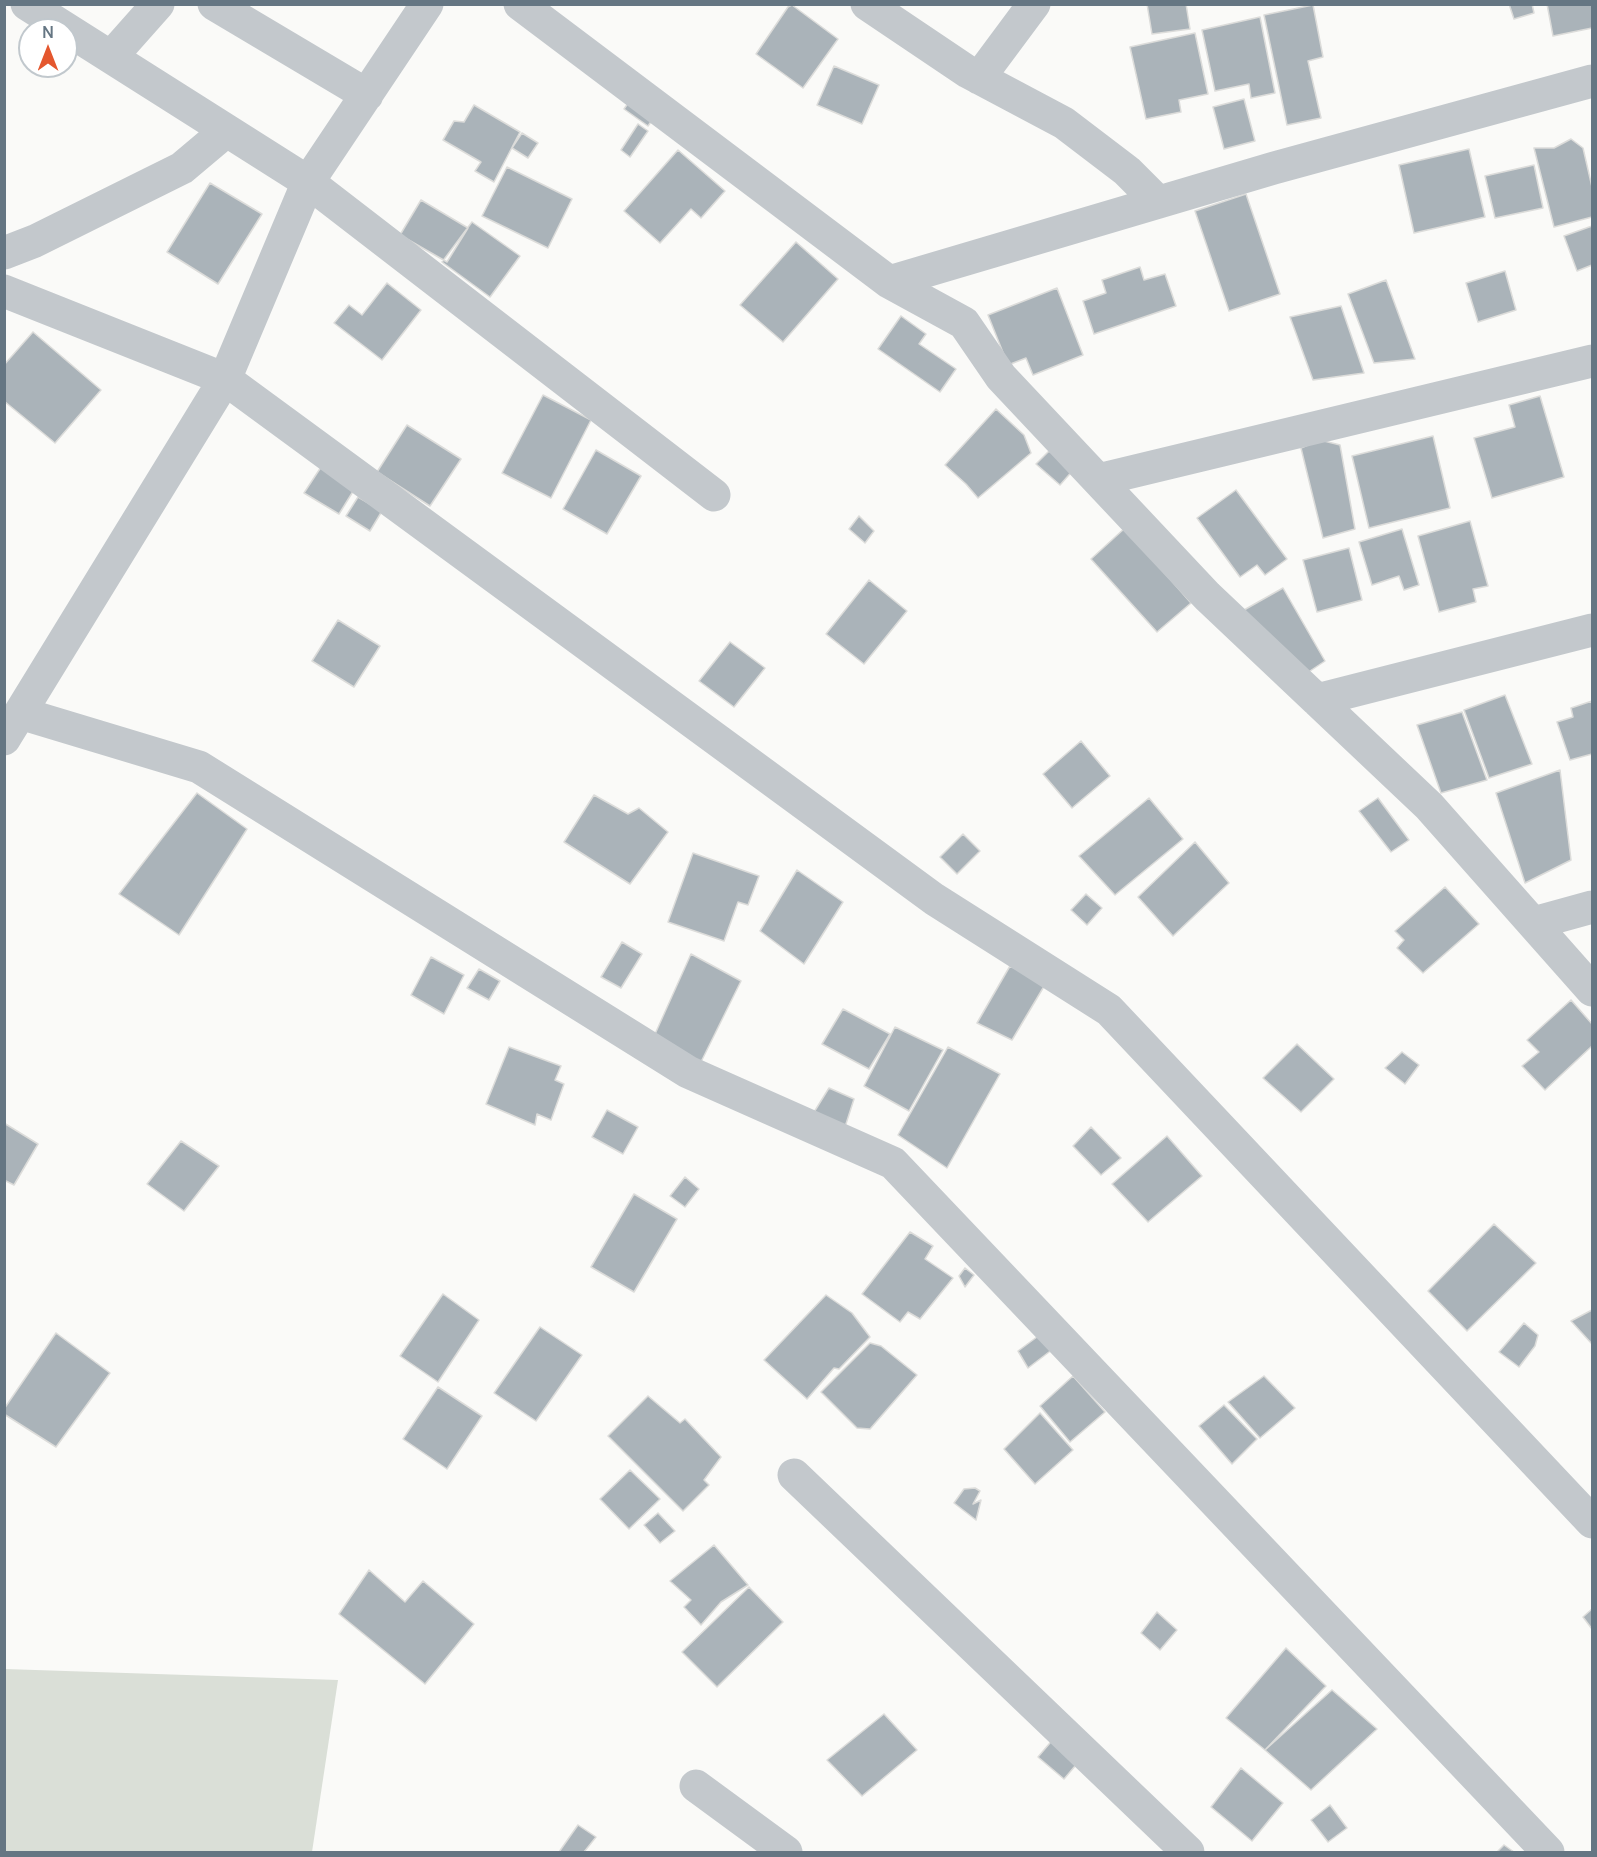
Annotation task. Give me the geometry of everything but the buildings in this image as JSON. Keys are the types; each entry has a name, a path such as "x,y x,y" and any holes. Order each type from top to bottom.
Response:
{"street":[{"path":"27,4 308,182 714,495"},
{"path":"111,57 158,4"},
{"path":"214,4 367,95"},
{"path":"427,4 308,182 225,379 12,726 199,767 688,1072 893,1162 1548,1852"},
{"path":"520,4 889,282 964,323 1001,377 1207,596 1429,806 1593,990"},
{"path":"867,4 979,78 1064,123 1127,171 1158,202"},
{"path":"979,78 1034,4"},
{"path":"889,282 1274,168 1593,81"},
{"path":"4,253 35,241 182,168 226,130"},
{"path":"4,291 225,379 934,899 1109,1010 1593,1522"},
{"path":"1098,480 1593,361"},
{"path":"1317,700 1593,630"},
{"path":"1533,923 1593,907"},
{"path":"794,1475 1188,1852"},
{"path":"696,1786 786,1852"}],"shaded area":[{"path":"5,1669 338,1680 312,1852 5,1852"}]}
